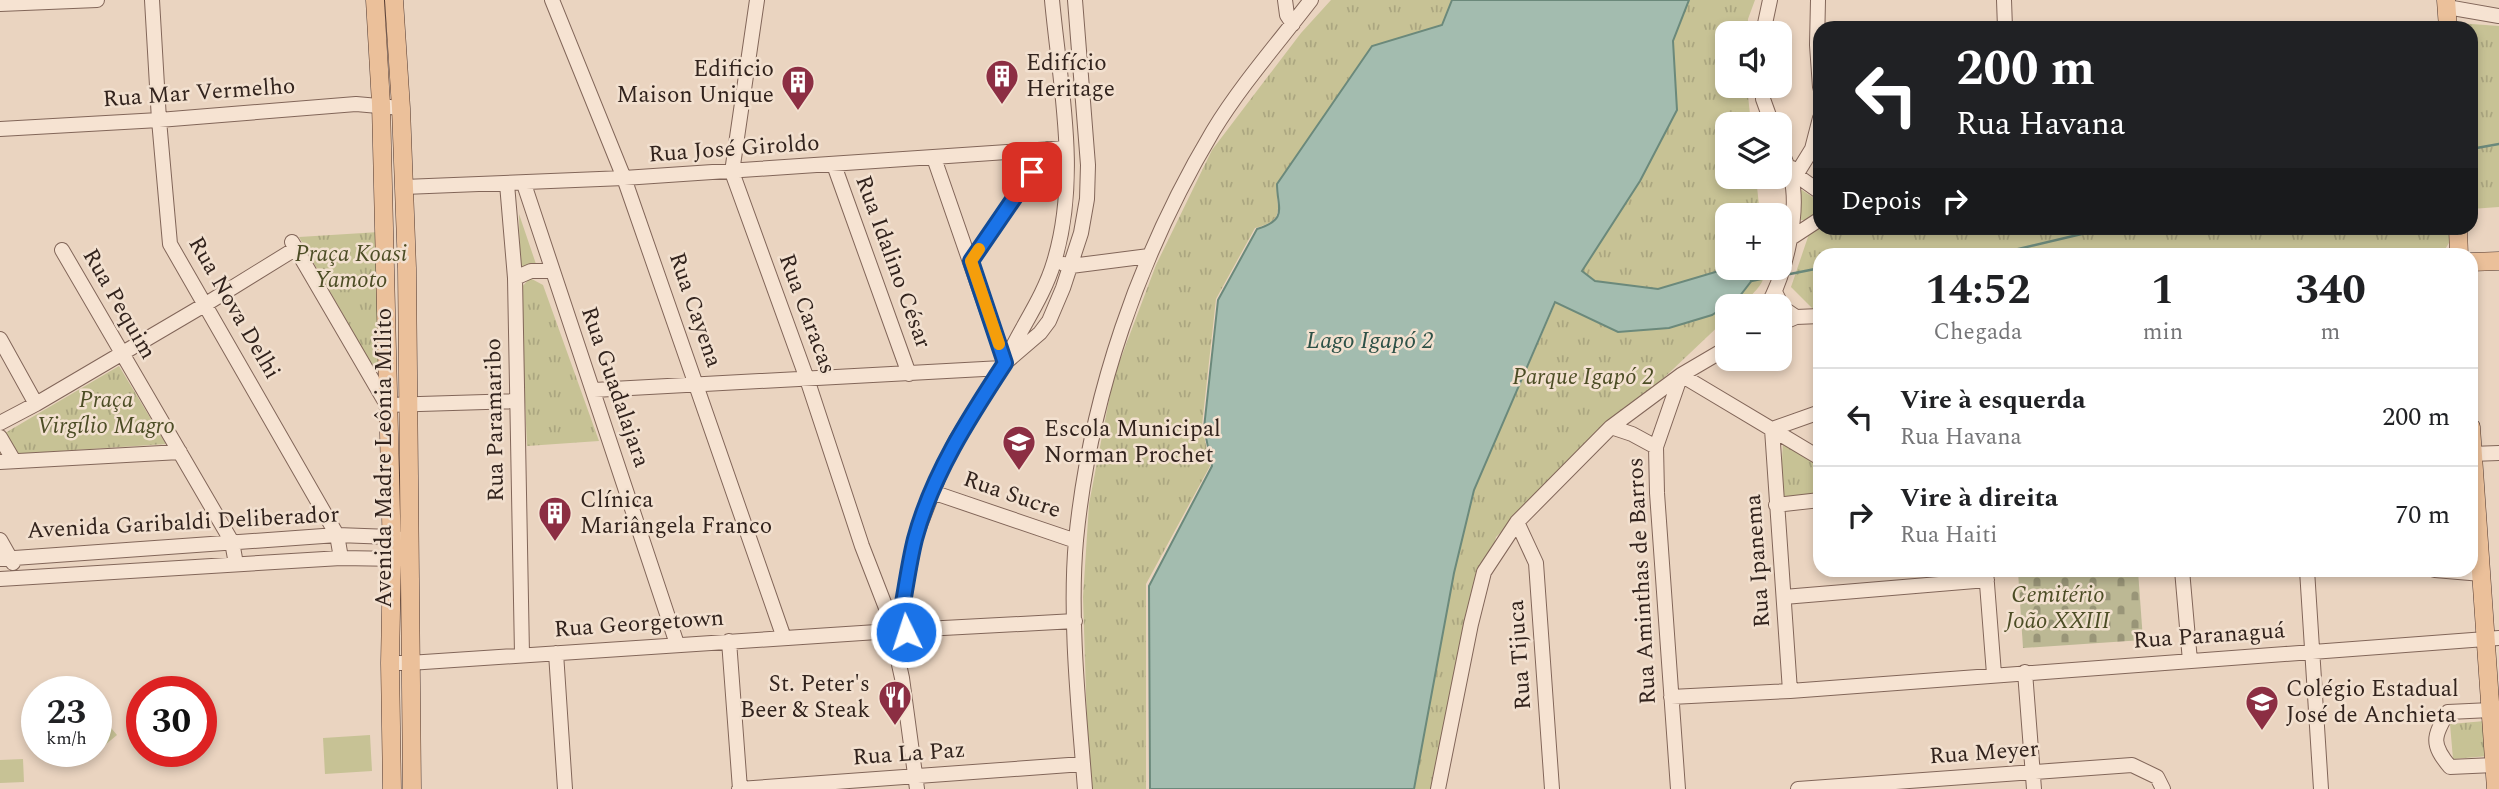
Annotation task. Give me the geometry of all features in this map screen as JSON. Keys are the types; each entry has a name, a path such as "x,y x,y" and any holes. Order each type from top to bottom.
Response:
{"main road":[{"name":"Avenida Madre Leônia Milito","path":"376,0 392,558 392,789"},
{"name":"Avenida Madre Leônia Milito","path":"394,0 404,187 409,405 411,789"},
{"path":"2478,262 2499,261"},
{"path":"2478,544 2493,639 2491,710 2496,789"}],"street":[{"path":"0,4 97,0"},
{"name":"Rua Nova Delhi","path":"152,0 170,244 337,535 341,558"},
{"name":"Rua Cayena","path":"552,0 624,178 784,638"},
{"path":"916,783 901,678 898,629 915,538 956,440 1003,365 1045,288 1054,262 1067,197 1066,148 1052,0"},
{"path":"594,390 909,374 1003,365 1049,321 1071,265 1085,217 1088,184 1087,143 1075,0"},
{"path":"1285,0 1287,15 1293,24"},
{"path":"1084,789 1074,621 1076,541 1090,449 1112,360 1149,256 1174,202 1214,131 1311,0"},
{"path":"1766,21 1770,0"},
{"path":"1818,0 1818,21"},
{"path":"2004,0 2005,21"},
{"name":"Rua Caracas","path":"754,3 732,172 807,379 862,546 898,629"},
{"path":"2447,4 2499,16"},
{"name":"Rua Mar Vermelho","path":"0,129 159,120 356,104 381,104 401,108"},
{"path":"1796,175 1813,145"},
{"name":"Rua José Giroldo","path":"404,187 524,184 732,172 1066,148"},
{"path":"971,261 1047,149"},
{"path":"934,158 971,261 1003,365"},
{"name":"Rua Idalino César","path":"834,165 909,374"},
{"path":"1792,168 1796,175 1813,187"},
{"name":"Rua Paramaribo","path":"507,184 515,278 522,654"},
{"name":"Rua Guadalajara","path":"524,184 677,645"},
{"path":"1792,242 1813,225"},
{"path":"0,423 206,304 293,246 387,405 517,401"},
{"name":"Rua Pequim","path":"62,250 232,542 236,564"},
{"path":"1054,262 1071,265 1149,256"},
{"path":"515,278 531,271 551,271"},
{"path":"1774,294 1779,280"},
{"path":"1776,291 1783,308 1796,317"},
{"path":"1792,319 1813,316"},
{"path":"0,339 36,404"},
{"path":"1438,789 1484,572 1517,522 1612,427 1681,375 1715,355"},
{"path":"1681,375 1813,454"},
{"name":"Rua Aminthas de Barros","path":"1678,789 1656,447 1681,375"},
{"path":"1772,429 1813,414"},
{"path":"1612,427 1656,447"},
{"name":"Rua Ipanema","path":"1772,429 1790,691"},
{"path":"0,437 7,462 180,452"},
{"path":"2478,454 2499,453"},
{"name":"Rua Sucre","path":"932,492 1076,541"},
{"path":"1776,505 1813,501"},
{"name":"Rua Tijuca","path":"1517,522 1536,563 1552,789"},
{"name":"Avenida Garibaldi Deliberador","path":"4,558 337,535 391,537 411,541"},
{"path":"0,540 4,558 20,577"},
{"name":"Avenida Garibaldi Deliberador","path":"0,579 341,558 411,560"},
{"path":"2478,574 2482,574"},
{"path":"1784,597 1968,577"},
{"path":"1986,577 1994,674"},
{"path":"2183,577 2190,661"},
{"path":"2307,577 2322,789"},
{"name":"Rua Georgetown","path":"390,663 898,629 970,628 1074,621"},
{"name":"Rua Paranaguá","path":"1671,697 1790,691 2493,639"},
{"path":"729,641 739,789"},
{"path":"556,653 565,789"},
{"path":"2025,672 2034,789"},
{"path":"2491,710 2448,712 2436,732 2437,751 2450,766 2494,765"},
{"name":"Rua La Paz","path":"739,789 916,783 1083,764"},
{"name":"Rua Meyer","path":"1798,789 2132,765 2157,778 2163,789"}],"green space":[{"path":"1331,0 1452,0 1442,25 1372,47 1277,184 1276,217 1255,228 1216,299 1202,425 1210,466 1146,584 1146,789 1089,789 1083,597 1089,504 1113,379 1156,265 1212,150 1301,33"},
{"name":"Parque Igapó 2","path":"1689,0 1755,0 1748,21 1715,21 1715,98 1748,98 1750,112 1715,112 1715,189 1757,189 1759,203 1715,203 1715,272 1658,289 1594,281 1581,271 1640,181 1677,110 1673,41"},
{"path":"2478,24 2499,26 2499,207 2478,208"},
{"path":"1799,188 1813,197 1813,216 1805,220 1801,220 1797,194"},
{"path":"519,214 536,264 520,269"},
{"path":"1811,228 1813,235 2454,235 2446,248 1813,248 1813,309 1791,287"},
{"name":"Praça Koasi Yamoto","path":"379,232 381,369 378,371 374,369 299,237"},
{"name":"Parque Igapó 2","path":"1715,274 1715,280 1763,280 1752,294 1715,294 1715,329 1496,537 1437,789 1414,789 1454,573 1474,490 1556,302 1618,332"},
{"path":"530,278 543,285 599,441 527,446 520,289"},
{"name":"Praça Virgílio Magro","path":"119,366 166,444 0,455 0,436"},
{"path":"1783,440 1813,458 1813,498 1780,503"},
{"name":"Cemitério João XXIII","path":"2018,577 2138,577 2143,640 2023,648"},
{"path":"2485,721 2488,756 2453,759 2450,724"},
{"path":"370,735 372,771 325,774 323,738"},
{"path":"21,759 24,782 0,783 0,760"}],"water":[{"name":"Lago Igapó 2","path":"1452,0 1689,0 1673,41 1677,110 1640,181 1582,271 1595,281 1658,289 1715,272 1715,280 1752,280 1741,294 1715,294 1715,313 1712,315 1669,328 1618,332 1555,302 1474,490 1454,573 1414,789 1150,789 1149,586 1212,466 1204,428 1218,300 1257,229 1277,217 1277,184 1372,46 1442,25"}],"waterway":[{"path":"2478,148 2499,144"},
{"path":"2023,248 2077,235"},
{"path":"1792,274 1813,269"},
{"path":"1751,281 1756,280"}],"slow traffic":[{"path":"979,249 971,261 999,344"}],"place":[{"name":"Edifício Heritage","path":"1002,106"},
{"name":"Edificio Maison Unique","path":"798,112"},
{"name":"Escola Municipal Norman Prochet","path":"1019,472"},
{"name":"Clínica Mariângela Franco","path":"555,543"},
{"name":"St. Peter's Beer & Steak","path":"895,727"},
{"name":"Colégio Estadual José de Anchieta","path":"2262,732"}],"route":[{"path":"906,632 904,625 899,624 915,538 956,440 1005,363 971,261 1032,172"}]}
